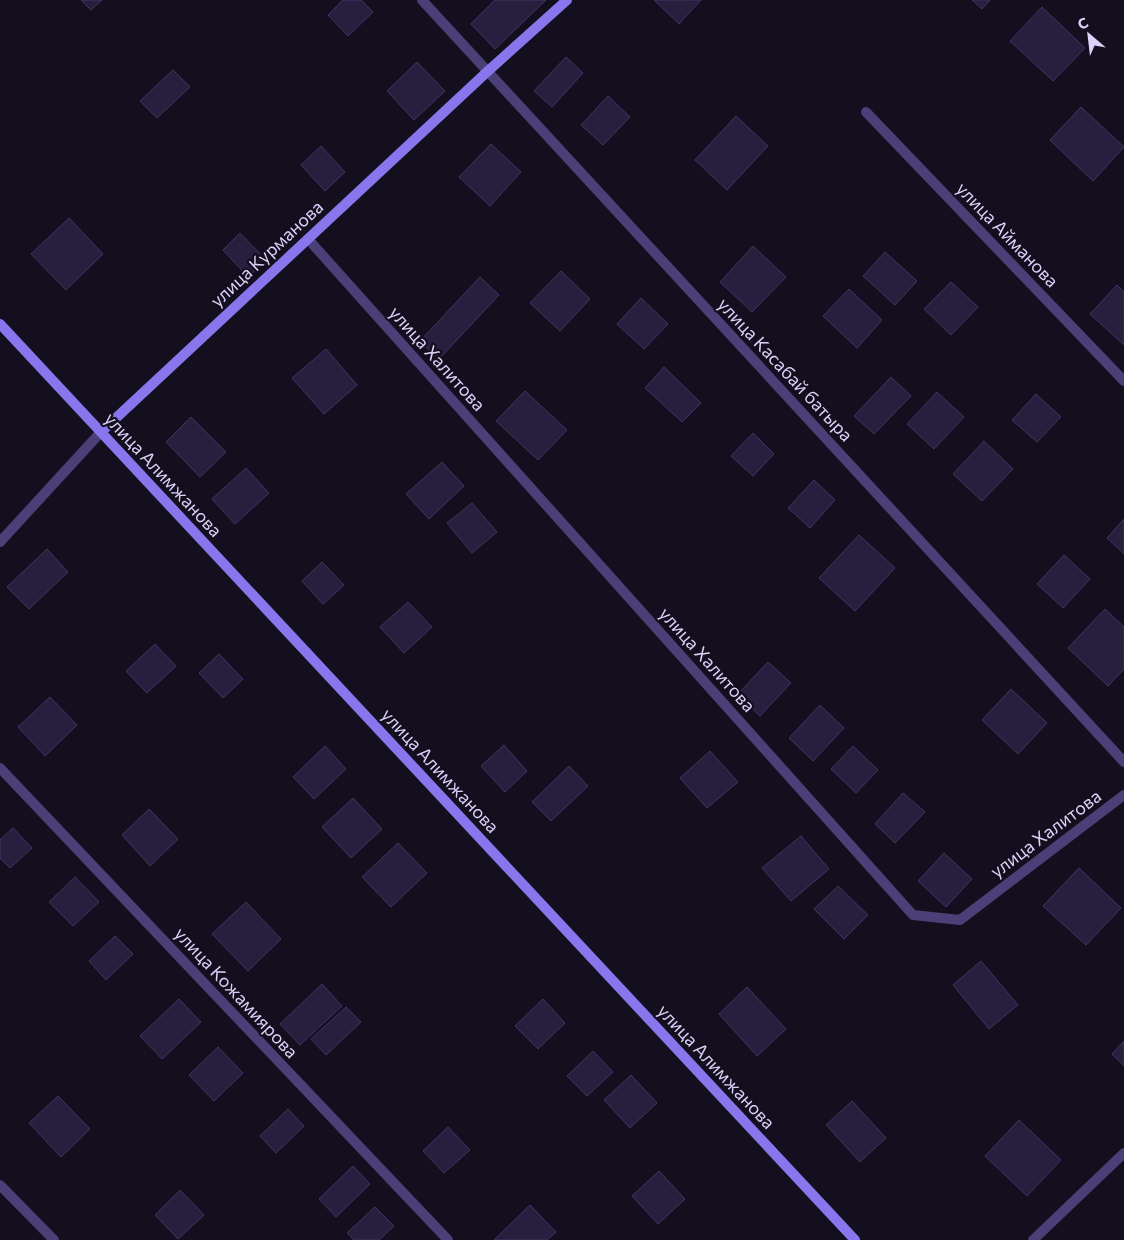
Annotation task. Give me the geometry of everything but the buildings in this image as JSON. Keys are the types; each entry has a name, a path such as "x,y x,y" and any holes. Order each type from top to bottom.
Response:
{"street":[{"name":"улица Касабай батыра","path":"422,0 1124,762"},
{"name":"улица Курманова","path":"0,542 101,432 488,71 567,0"},
{"name":"улица Айманова","path":"866,112 1124,381"},
{"name":"улица Халитова","path":"308,238 913,915 960,920 1124,794"},
{"name":"улица Алимжанова","path":"0,324 856,1240"},
{"name":"улица Кожамиярова","path":"0,768 448,1240"},
{"path":"1032,1240 1124,1153"},
{"path":"0,1185 54,1240"}]}
